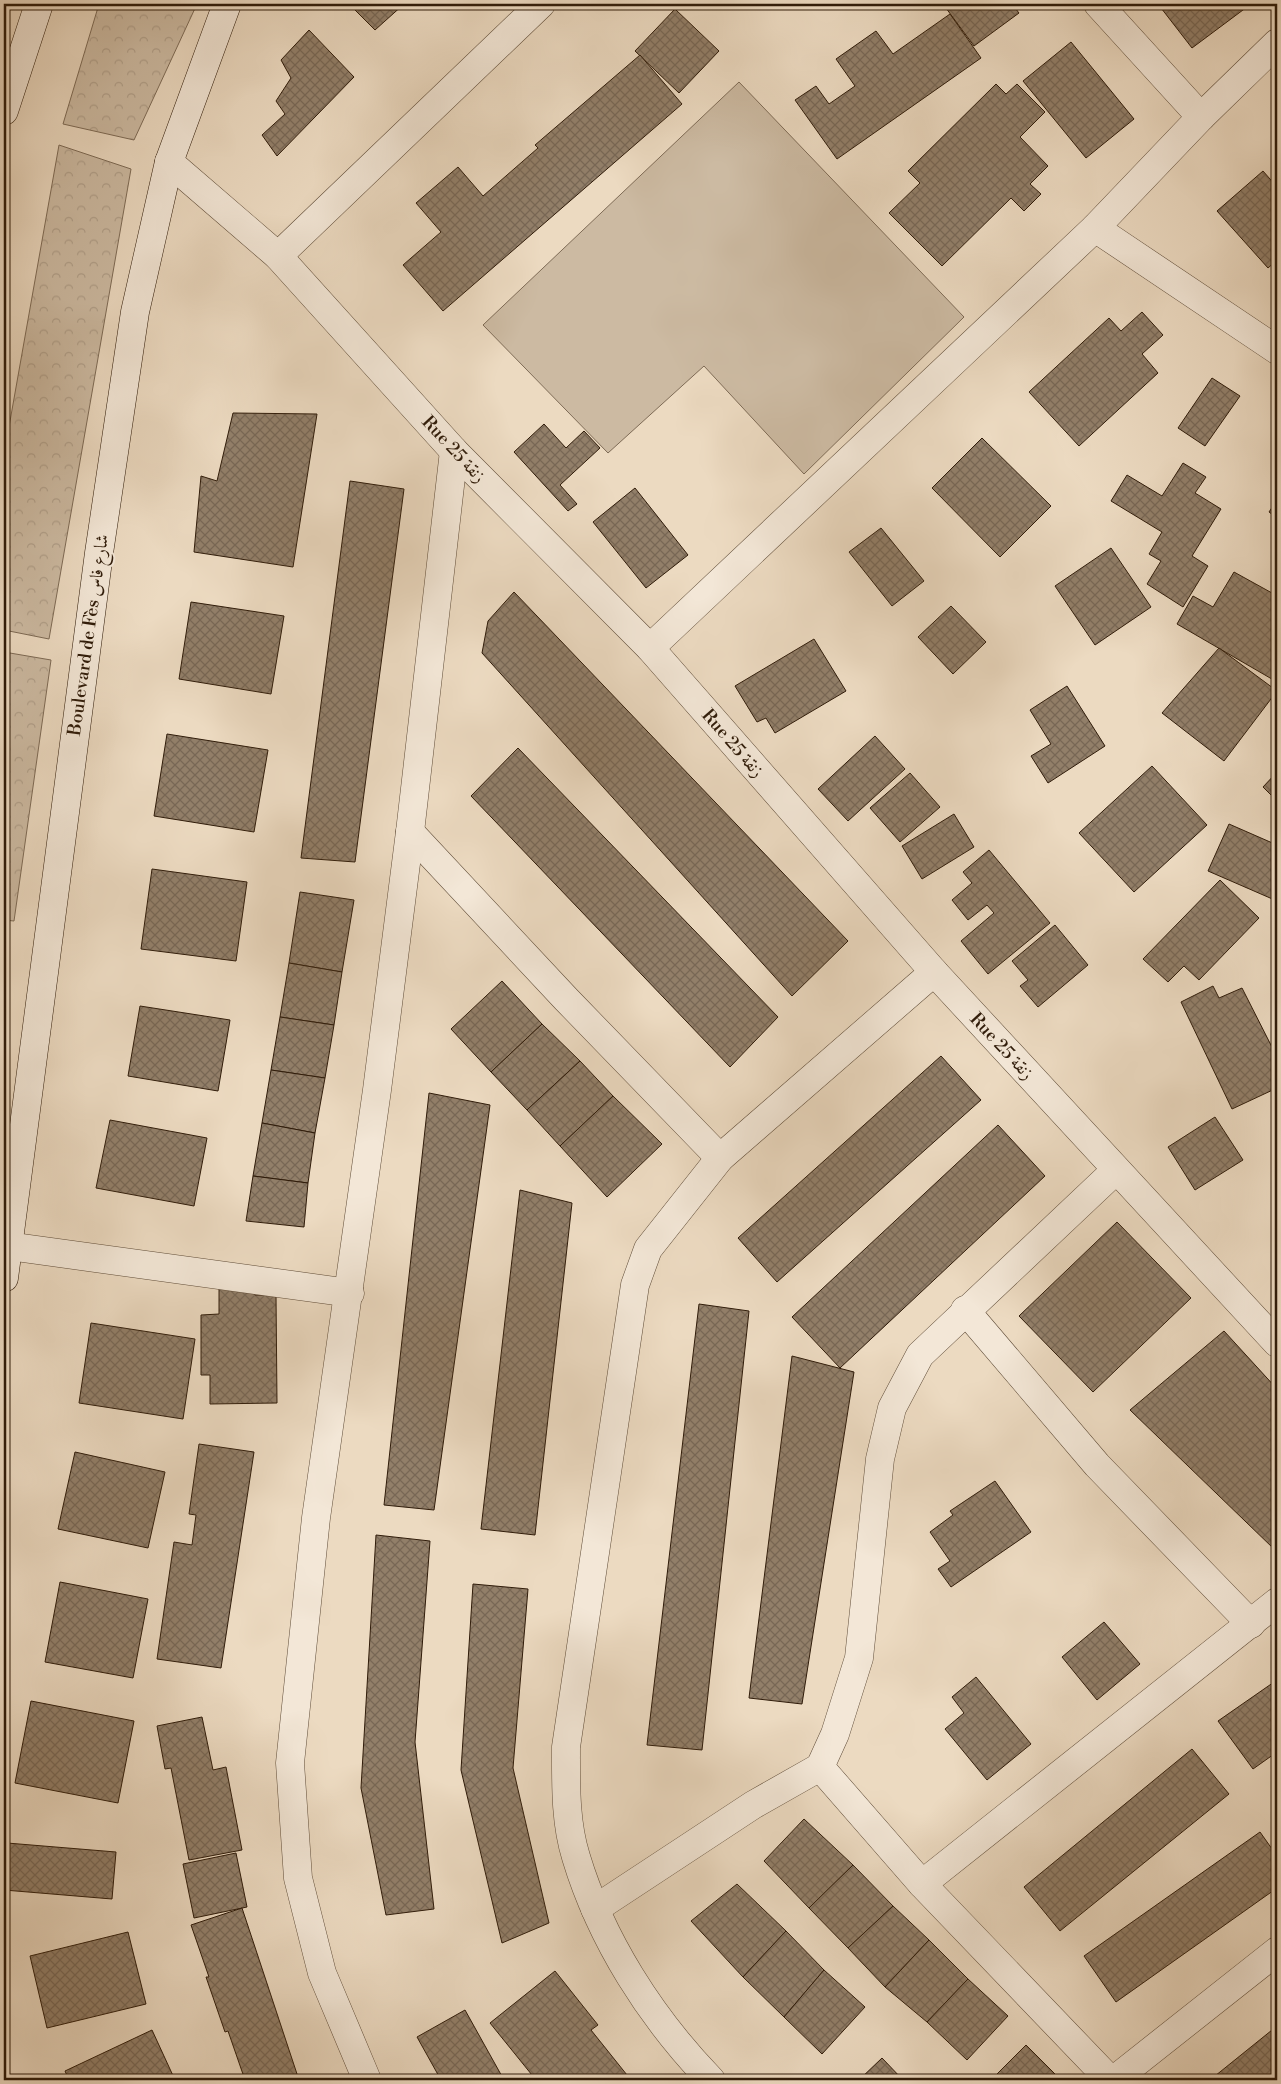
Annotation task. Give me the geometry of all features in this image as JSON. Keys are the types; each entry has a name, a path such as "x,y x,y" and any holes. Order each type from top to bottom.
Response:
{"street":[{"path":"4,111 39,4"},
{"name":"Boulevard de Fès شارع فاس","path":"4,1278 102,534 135,312 170,162 227,4"},
{"path":"278,256 541,4"},
{"path":"1098,4 1201,117"},
{"path":"650,648 1095,228 1201,117 1277,43"},
{"name":"Rue 25 زنقة","path":"170,162 278,256 454,451 650,648 934,972 1277,1343"},
{"path":"1095,228 1277,350"},
{"path":"367,2080 322,1973 298,1878 290,1763 316,1518 350,1293 410,832 454,451"},
{"path":"410,832 572,1006 720,1158"},
{"path":"711,2080 692,2061 646,2002 595,1909 575,1856 567,1812 566,1748 628,1321 635,1285 648,1249 720,1158 934,972"},
{"path":"595,1909 745,1810 820,1767 835,1734 858,1658 880,1459 892,1408 920,1355 965,1310 1116,1170"},
{"path":"8,1246 350,1293"},
{"path":"965,1310 1097,1465 1251,1624"},
{"path":"922,1884 1277,1602"},
{"path":"820,1767 922,1884 1110,2080"},
{"path":"1114,2080 1277,1951"}],"green space":[{"path":"99,4 197,4 134,140 63,124"},
{"path":"739,82 964,317 804,474 704,366 608,453 483,325"},
{"path":"59,145 131,169 49,639 4,630 4,455"},
{"path":"4,652 51,660 14,921 4,920"}],"building":[{"path":"349,4 404,4 375,30"},
{"path":"943,4 1012,4 1019,13 974,46"},
{"path":"1158,4 1251,4 1192,48"},
{"path":"675,9 719,51 679,93 635,51"},
{"path":"950,14 981,58 837,159 795,100 816,86 829,104 855,86 836,59 876,31 893,54"},
{"path":"309,30 354,77 277,156 262,135 285,114 276,101 291,78 281,60"},
{"path":"1071,42 1134,119 1086,158 1023,81"},
{"path":"640,55 682,104 443,311 403,265 441,232 416,203 458,167 483,196 538,148 535,145"},
{"path":"996,84 1006,94 1017,84 1045,112 1020,137 1048,166 1030,184 1041,194 1024,211 1011,198 942,266 889,213 920,183 908,171"},
{"path":"1263,171 1277,187 1277,260 1268,268 1217,211"},
{"path":"1142,312 1163,335 1142,354 1158,373 1079,446 1029,392 1109,318 1121,331"},
{"path":"1212,378 1240,396 1205,446 1178,428"},
{"path":"233,413 317,414 293,567 194,552 201,476 217,481"},
{"path":"544,424 566,448 584,431 600,448 560,485 577,504 568,511 514,452"},
{"path":"982,438 1051,506 1000,557 932,488"},
{"path":"1183,463 1206,477 1195,493 1221,509 1192,556 1208,566 1183,607 1147,584 1161,561 1149,554 1162,532 1111,501 1127,475 1162,496"},
{"path":"350,481 404,489 355,862 301,858"},
{"path":"635,488 688,555 646,588 593,522"},
{"path":"1277,500 1277,518 1269,512"},
{"path":"881,528 924,581 892,606 849,552"},
{"path":"1111,548 1151,607 1095,645 1055,586"},
{"path":"1234,572 1277,595 1277,647 1272,657 1277,660 1277,682 1177,624 1193,596 1213,607"},
{"path":"514,592 848,941 792,996 482,653 488,621"},
{"path":"191,602 284,616 271,694 179,679"},
{"path":"951,606 986,642 953,674 918,637"},
{"path":"814,639 846,691 775,733 766,718 757,722 735,686"},
{"path":"1219,648 1277,691 1224,761 1162,713"},
{"path":"1067,686 1105,746 1048,783 1031,756 1051,744 1030,710"},
{"path":"167,734 268,750 254,832 154,816"},
{"path":"875,736 905,769 848,821 818,789"},
{"path":"518,748 778,1017 730,1067 471,796"},
{"path":"1152,766 1207,825 1134,892 1079,833"},
{"path":"1277,772 1277,801 1263,787"},
{"path":"910,773 940,807 900,842 870,808"},
{"path":"954,814 974,847 922,879 902,846"},
{"path":"1229,824 1277,845 1277,901 1208,871"},
{"path":"989,850 1050,923 988,974 961,941 994,913 987,905 968,920 952,900 972,883 963,872"},
{"path":"152,869 247,882 236,961 141,949"},
{"path":"1220,880 1259,918 1199,980 1184,966 1168,982 1143,959"},
{"path":"300,892 354,900 342,972 289,963"},
{"path":"1055,925 1088,965 1038,1007 1020,986 1028,980 1012,961"},
{"path":"289,963 342,972 334,1025 280,1017"},
{"path":"502,981 542,1024 491,1072 451,1029"},
{"path":"1213,986 1219,998 1242,988 1277,1057 1277,1088 1232,1109 1181,1002"},
{"path":"140,1006 230,1020 218,1091 128,1076"},
{"path":"280,1017 334,1025 325,1078 271,1070"},
{"path":"542,1024 580,1061 527,1110 491,1072"},
{"path":"941,1056 981,1100 777,1282 738,1238"},
{"path":"580,1061 613,1096 560,1146 527,1110"},
{"path":"271,1070 325,1078 315,1133 262,1123"},
{"path":"429,1093 490,1105 434,1510 384,1505"},
{"path":"613,1096 662,1144 607,1197 560,1146"},
{"path":"1215,1117 1243,1160 1195,1190 1168,1147"},
{"path":"110,1120 207,1138 194,1206 96,1188"},
{"path":"262,1123 315,1133 308,1183 253,1176"},
{"path":"998,1125 1045,1176 840,1368 792,1317"},
{"path":"253,1176 308,1183 304,1227 246,1221"},
{"path":"520,1190 572,1203 535,1535 481,1529"},
{"path":"1117,1222 1191,1298 1093,1392 1019,1316"},
{"path":"255,1286 255,1295 276,1295 277,1403 210,1404 210,1375 201,1375 201,1315 219,1314 219,1287"},
{"path":"699,1304 749,1311 702,1750 647,1745"},
{"path":"91,1323 195,1339 183,1419 79,1403"},
{"path":"1224,1331 1277,1389 1277,1545 1274,1549 1130,1410"},
{"path":"792,1356 854,1372 802,1704 749,1698"},
{"path":"199,1444 254,1452 221,1668 157,1659 174,1542 192,1545 196,1515 189,1514"},
{"path":"75,1452 165,1472 148,1548 58,1529"},
{"path":"995,1481 1031,1532 951,1587 938,1569 950,1561 930,1532 953,1515 950,1511"},
{"path":"376,1535 430,1541 415,1742 434,1909 386,1915 361,1788"},
{"path":"60,1582 148,1599 133,1678 45,1662"},
{"path":"473,1584 528,1589 513,1768 549,1923 502,1943 461,1770"},
{"path":"1104,1622 1140,1664 1097,1700 1062,1657"},
{"path":"976,1677 1031,1744 987,1780 945,1729 964,1713 952,1697"},
{"path":"1277,1680 1277,1752 1253,1769 1218,1721"},
{"path":"31,1701 134,1721 118,1803 15,1783"},
{"path":"202,1717 213,1770 226,1767 242,1850 189,1860 171,1768 165,1769 157,1726"},
{"path":"1192,1749 1229,1794 1060,1931 1024,1887"},
{"path":"804,1819 853,1865 809,1908 764,1861"},
{"path":"1260,1832 1277,1856 1277,1888 1116,2002 1084,1956"},
{"path":"7,1843 116,1852 112,1899 4,1890"},
{"path":"236,1853 247,1907 194,1918 183,1864"},
{"path":"853,1865 893,1906 848,1948 809,1908"},
{"path":"737,1884 786,1931 743,1977 691,1921"},
{"path":"893,1906 929,1940 885,1987 848,1948"},
{"path":"242,1908 299,2080 245,2080 228,2031 225,2032 206,1977 209,1977 191,1925"},
{"path":"786,1931 824,1970 784,2017 743,1977"},
{"path":"128,1932 146,2004 47,2028 30,1956"},
{"path":"929,1940 968,1979 927,2022 885,1987"},
{"path":"824,1970 865,2007 822,2054 784,2017"},
{"path":"555,1971 598,2025 591,2030 631,2080 536,2080 490,2023"},
{"path":"968,1979 1008,2016 967,2060 927,2022"},
{"path":"465,2010 504,2080 441,2080 417,2037"},
{"path":"1277,2026 1277,2080 1210,2080"},
{"path":"152,2030 175,2080 69,2080 65,2071"},
{"path":"1026,2045 1061,2080 991,2080"},
{"path":"882,2058 903,2080 859,2080"}]}
